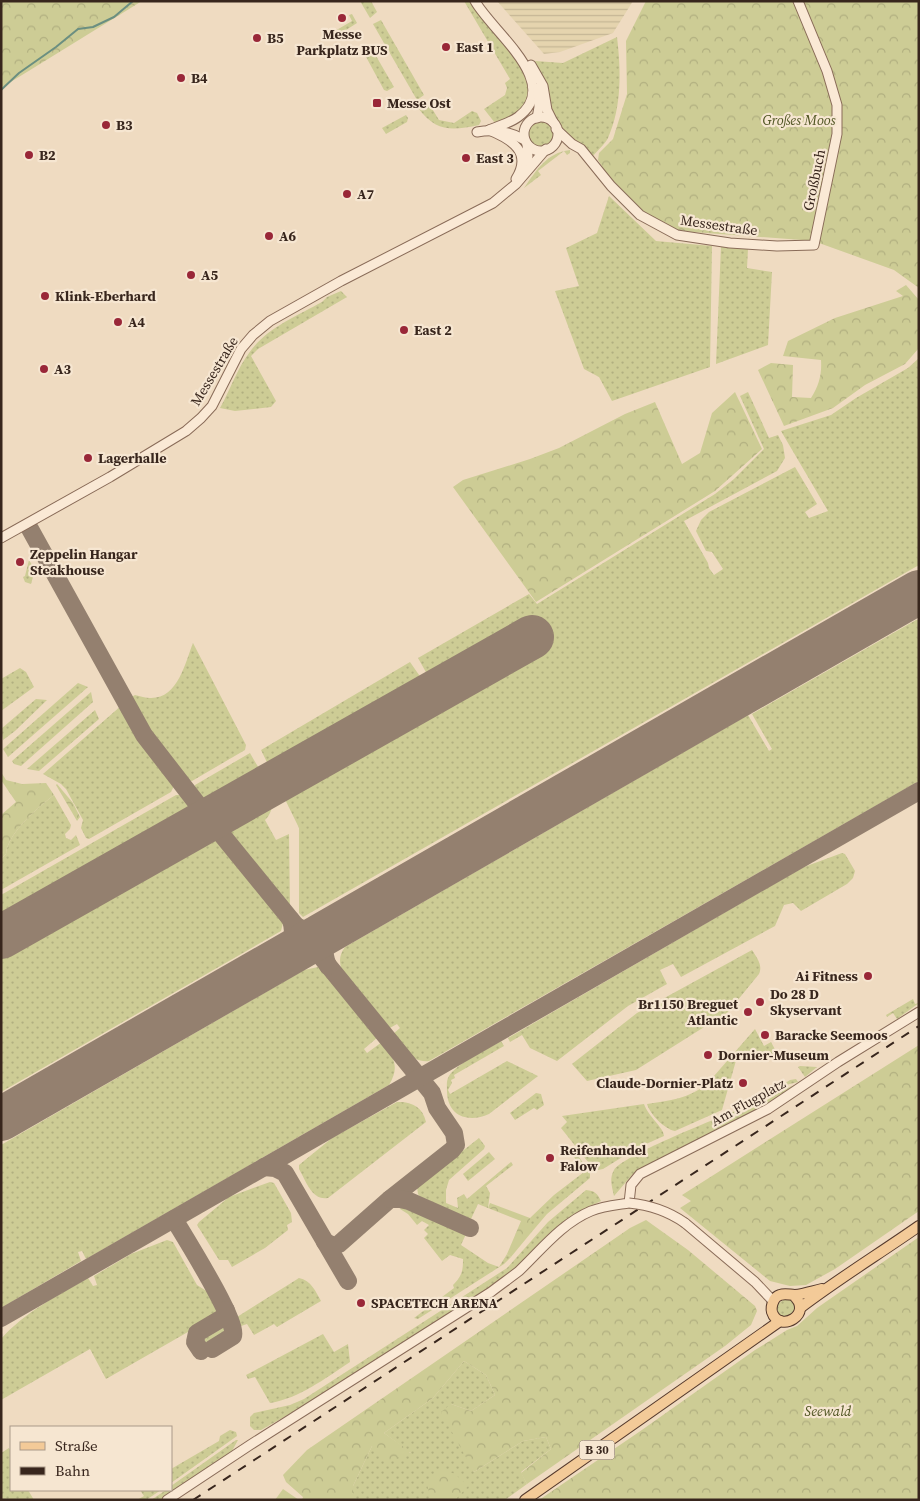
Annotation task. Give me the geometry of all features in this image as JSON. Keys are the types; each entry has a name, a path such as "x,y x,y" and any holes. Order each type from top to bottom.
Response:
{"main road":[{"name":"B 30","path":"526,1500 780,1321 792,1320 797,1316 800,1308 825,1288 848,1275 919,1226"},
{"name":"B 30","path":"777,1298 825,1288"},
{"path":"792,1295 797,1299 800,1308"},
{"path":"777,1298 772,1307 773,1313 780,1321"},
{"name":"B 30","path":"756,1338 773,1313"}],"street":[{"path":"476,1 531,65 542,86 547,110 557,136 550,147"},
{"path":"476,1 481,13 512,47 528,69 533,86 532,99 526,109 517,118 489,130"},
{"name":"Großbuch","path":"777,246 814,245 837,134 838,105 827,71 798,1"},
{"path":"537,78 539,107 537,118"},
{"path":"477,132 527,124 537,118 546,118 554,125"},
{"path":"525,172 528,156 524,130 527,124"},
{"name":"Messestraße","path":"554,125 572,144 581,149 611,186 640,215 676,235 730,243 777,246"},
{"path":"489,130 514,135 535,150 572,144"},
{"path":"489,130 508,138 519,150 521,160 519,174 506,194"},
{"name":"Messestraße","path":"1,538 110,477 186,431 212,406 241,348 270,321 341,281 493,203 506,194 550,147"},
{"name":"Am Flugplatz","path":"629,1203 631,1185 640,1174 768,1109 838,1062 919,1012"},
{"path":"167,1500 258,1439 491,1292 517,1272 561,1230 591,1211 612,1205 629,1203 643,1204 665,1211 685,1223 777,1298"}],"shaded area":[{"path":"497,1 633,1 613,33 560,52 544,54"}],"green space":[{"path":"1,1 142,1 1,88"},
{"path":"360,1 371,1 377,12 370,18"},
{"path":"464,1 470,1 483,20 514,55 530,81 529,99 514,118 495,123 484,109 505,95 507,88 505,83 510,79"},
{"name":"Großes Moos","path":"646,1 919,1 919,288 894,270 819,243 802,240 679,231 643,212 614,185 598,160 599,153 613,139 627,94 626,41"},
{"path":"352,14 357,23 332,39 328,35 352,21 349,15"},
{"path":"381,20 424,95 417,100 373,24"},
{"path":"617,37 620,75 616,114 608,138 593,156 563,131 551,112 545,86 535,61 563,63"},
{"path":"372,49 394,87 387,91 384,90 365,55 365,53"},
{"path":"428,102 439,120 454,123 472,111 477,113 481,121 479,125 453,129 438,126 431,122 418,108"},
{"path":"406,115 408,118 407,122 386,134 382,128"},
{"path":"541,121 550,125 554,134 550,143 541,147 532,143 528,134 532,125"},
{"path":"570,150 570,153 567,155 564,151"},
{"path":"564,151 538,171 541,175 524,188 543,163"},
{"path":"609,196 656,241 712,246 710,367 612,401 599,377 584,369 555,291 579,286 566,248 597,233"},
{"path":"721,246 748,249 747,268 772,272 768,345 716,364"},
{"path":"906,285 919,300 919,348 905,364 865,385 833,408 784,426 758,370 771,363 793,365 792,397 811,398 819,380 821,360 783,356 788,341 835,318 903,296 896,291"},
{"path":"341,291 347,297 258,349 251,356 276,401 271,407 235,411 220,408 241,366 249,353 264,336 282,323"},
{"path":"919,358 919,565 303,917 299,913 299,828 261,750 410,662 433,695 437,692 418,658 529,594 537,604 715,494 734,479 764,449 740,396 748,392 769,438 778,435 783,445 785,458 777,471 684,521 709,568 714,575 723,569 712,552 706,551 696,531 701,520 709,512 795,467 817,504 805,512 809,518 828,511 781,431 831,415 908,368"},
{"path":"735,392 762,449 715,491 536,602 453,487 463,480 559,448 625,414 655,402 682,464 700,453 712,413"},
{"path":"29,560 35,570 31,584 25,582 23,577 25,576"},
{"path":"919,620 919,781 429,1061 417,1059 408,1053 393,1034 400,1028 397,1024 388,1029 342,971 340,958 345,947 748,715 769,751 772,749 752,714"},
{"path":"193,643 246,745 245,750 192,781 183,780 175,770 147,731 128,699 135,695 150,698 160,697 167,693 179,678"},
{"path":"20,668 26,672 34,687 1,711 1,679"},
{"path":"78,683 88,687 8,757 3,749"},
{"path":"91,692 93,702 21,766 14,764 12,761"},
{"path":"36,699 47,700 3,740 1,729"},
{"path":"122,705 175,784 171,792 89,839 86,838 81,828 83,820 66,789 43,774"},
{"path":"95,710 99,719 39,771 27,769"},
{"path":"250,753 271,795 272,804 265,820 276,840 289,834 290,910 193,790 195,785"},
{"path":"1,772 6,780 22,784 46,783 54,795 40,806 17,830 8,846 6,854 1,859 1,815 16,802 1,780"},
{"path":"56,785 73,803 80,817 77,821"},
{"path":"54,795 71,825 65,834 66,838 71,840 76,835 80,845 1,890 1,859 6,854 12,838 24,822"},
{"path":"176,795 185,795 284,919 281,931 1,1092 1,895"},
{"path":"842,853 845,854 855,871 853,878 847,884 801,911 793,903 784,905 775,926 681,977 673,964 660,970 667,984 628,1006 557,1061 530,1048 522,1035 510,1042 508,1038 793,873"},
{"path":"752,950 760,965 759,974 728,1012 636,1070 587,1081 572,1064 637,1013"},
{"path":"318,967 327,973 378,1037 364,1049 367,1053 382,1042 390,1053 395,1067 389,1085 86,1259 82,1251 78,1252 81,1261 1,1308 1,1145 304,970"},
{"path":"913,999 915,1004 919,1003 897,1019 893,1013 887,1017 886,1015"},
{"path":"755,1029 764,1046 771,1042 778,1055 745,1054 737,1057 722,1110 675,1131 666,1127 654,1116 647,1104 679,1098 700,1089 707,1084"},
{"path":"501,1041 504,1046 454,1075 455,1078 451,1080 452,1083 448,1090 450,1094 507,1061 538,1076 489,1114 474,1118 461,1116 455,1112 448,1100 447,1080 449,1076 459,1066"},
{"path":"919,1045 919,1211 835,1269 806,1285 790,1286 770,1281 680,1208 691,1201 682,1195"},
{"path":"798,1067 817,1067 805,1077"},
{"path":"796,1079 798,1082 786,1085 752,1104 790,1080"},
{"path":"795,1085 797,1086 756,1111 643,1168 632,1175 614,1196 611,1183 612,1177 614,1170 621,1163 675,1136 745,1107 758,1104"},
{"path":"536,1093 541,1094 544,1105 537,1110 534,1108 515,1120 510,1113"},
{"path":"397,1102 416,1106 422,1112 426,1122 328,1198 322,1198 314,1193 307,1184 299,1169 299,1165 332,1138"},
{"path":"644,1104 664,1136 637,1148 603,1169 598,1170 592,1167 561,1128 567,1122 562,1116"},
{"path":"479,1138 485,1146 484,1149 449,1180 446,1190 446,1203 458,1208 457,1198 464,1194 467,1199 511,1162 513,1165 486,1186 490,1193 488,1208 478,1204 471,1219 421,1198 417,1187"},
{"path":"489,1152 495,1159 468,1181 463,1174"},
{"path":"574,1157 579,1157 590,1173 590,1178 547,1214 530,1234 530,1218 554,1195 584,1172"},
{"path":"270,1182 274,1183 291,1213 292,1222 287,1225 288,1230 265,1248 232,1267 228,1260 219,1260 197,1225 229,1197"},
{"path":"586,1190 595,1193 601,1201 578,1212 563,1223 517,1267 486,1290 311,1402 261,1430 254,1430 250,1426 250,1417 254,1413 290,1405 304,1399 507,1268 548,1222"},
{"path":"490,1203 530,1218 530,1234 511,1257 507,1254 521,1221 488,1208"},
{"path":"402,1206 466,1234 461,1245 488,1263 499,1267 507,1254 511,1257 504,1264 418,1319 414,1318 454,1288 453,1285 463,1267 463,1259 450,1255 442,1261 424,1238 428,1234 424,1230 429,1225 422,1221 417,1225 408,1214 400,1209"},
{"path":"646,1220 688,1250 755,1306 757,1311 751,1325 725,1346 527,1484 521,1473 551,1449 546,1437 523,1441 474,1472 441,1412 451,1404 471,1411 495,1395 486,1375 464,1361 433,1398 384,1433 411,1452 386,1463 372,1446 353,1486 353,1500 302,1500 303,1497 286,1482 283,1475 307,1450 630,1228"},
{"name":"Seewald","path":"919,1237 919,1500 539,1500 755,1350 797,1326 817,1308"},
{"path":"167,1240 173,1242 197,1285 208,1292 221,1313 106,1379 90,1349 1,1400 1,1339 10,1329 42,1305 88,1278 93,1286 97,1285 94,1276 131,1254"},
{"path":"299,1278 310,1284 321,1301 277,1327 274,1324 254,1335 247,1324 238,1327 235,1323 237,1317"},
{"path":"791,1297 795,1300 796,1313 783,1318 777,1314 776,1306 784,1299"},
{"path":"223,1323 230,1331 229,1334 202,1349 198,1340 199,1336"},
{"path":"323,1334 334,1352 348,1344 350,1362 312,1387 292,1397 270,1403 255,1377 248,1379 246,1375"},
{"path":"464,1361 486,1375 495,1395 471,1411 451,1404 474,1472 523,1441 546,1437 551,1449 521,1472 527,1484 505,1500 353,1500 353,1486 372,1446 411,1453 384,1433 433,1398"},
{"path":"230,1430 236,1432 237,1436 172,1482 172,1468 219,1441 220,1436"},
{"path":"238,1440 232,1451 164,1499 151,1500 164,1491 172,1491 172,1485"},
{"path":"9,1448 10,1450 10,1491 29,1491 34,1500 1,1500 1,1453"},
{"path":"441,1469 455,1474 468,1486 455,1500 431,1500 427,1484"},
{"path":"283,1489 299,1500 275,1500"},
{"path":"141,1491 160,1491 146,1500 137,1500 144,1496"}],"waterway":[{"path":"1,90 19,73 78,29 93,27 114,17 133,1"}],"taxiway":[{"path":"30,529 144,735 209,819 432,1093 437,1108 454,1133 456,1145 452,1150 390,1199 339,1244 334,1246 325,1242"},
{"path":"900,603 909,599 919,598"},
{"path":"1,1318 919,791"},
{"path":"280,959 292,941 291,920"},
{"path":"296,926 312,932 326,931 338,926 327,939 325,954 328,966"},
{"path":"1,1125 34,1100"},
{"path":"264,1167 275,1168 285,1173 348,1281"},
{"path":"390,1199 409,1201 470,1228"},
{"path":"174,1219 220,1298 233,1328 233,1336 212,1349"},
{"path":"201,1351 195,1342 197,1333 224,1317 226,1310"}],"runway":[{"path":"1,1119 919,592"},
{"path":"1,937 532,637"}],"railway":[{"path":"193,1500 919,1026"}],"place":[{"name":"Messe Parkplatz BUS","path":"342,18"},
{"name":"B5","path":"257,38"},
{"name":"East 1","path":"446,47"},
{"name":"B4","path":"181,78"},
{"name":"Messe Ost","path":"377,103"},
{"name":"B3","path":"106,125"},
{"name":"B2","path":"29,155"},
{"name":"East 3","path":"466,158"},
{"name":"A7","path":"347,194"},
{"name":"A6","path":"269,236"},
{"name":"A5","path":"191,275"},
{"name":"Klink-Eberhard","path":"45,296"},
{"name":"A4","path":"118,322"},
{"name":"East 2","path":"404,330"},
{"name":"A3","path":"44,369"},
{"name":"Lagerhalle","path":"88,458"},
{"name":"Zeppelin Hangar Steakhouse","path":"20,562"},
{"name":"Ai Fitness","path":"868,976"},
{"name":"Do 28 D Skyservant","path":"760,1002"},
{"name":"Br1150 Breguet Atlantic","path":"748,1012"},
{"name":"Baracke Seemoos","path":"765,1035"},
{"name":"Dornier-Museum","path":"708,1055"},
{"name":"Claude-Dornier-Platz","path":"743,1083"},
{"name":"Reifenhandel Falow","path":"550,1158"},
{"name":"SPACETECH ARENA","path":"361,1303"}]}
